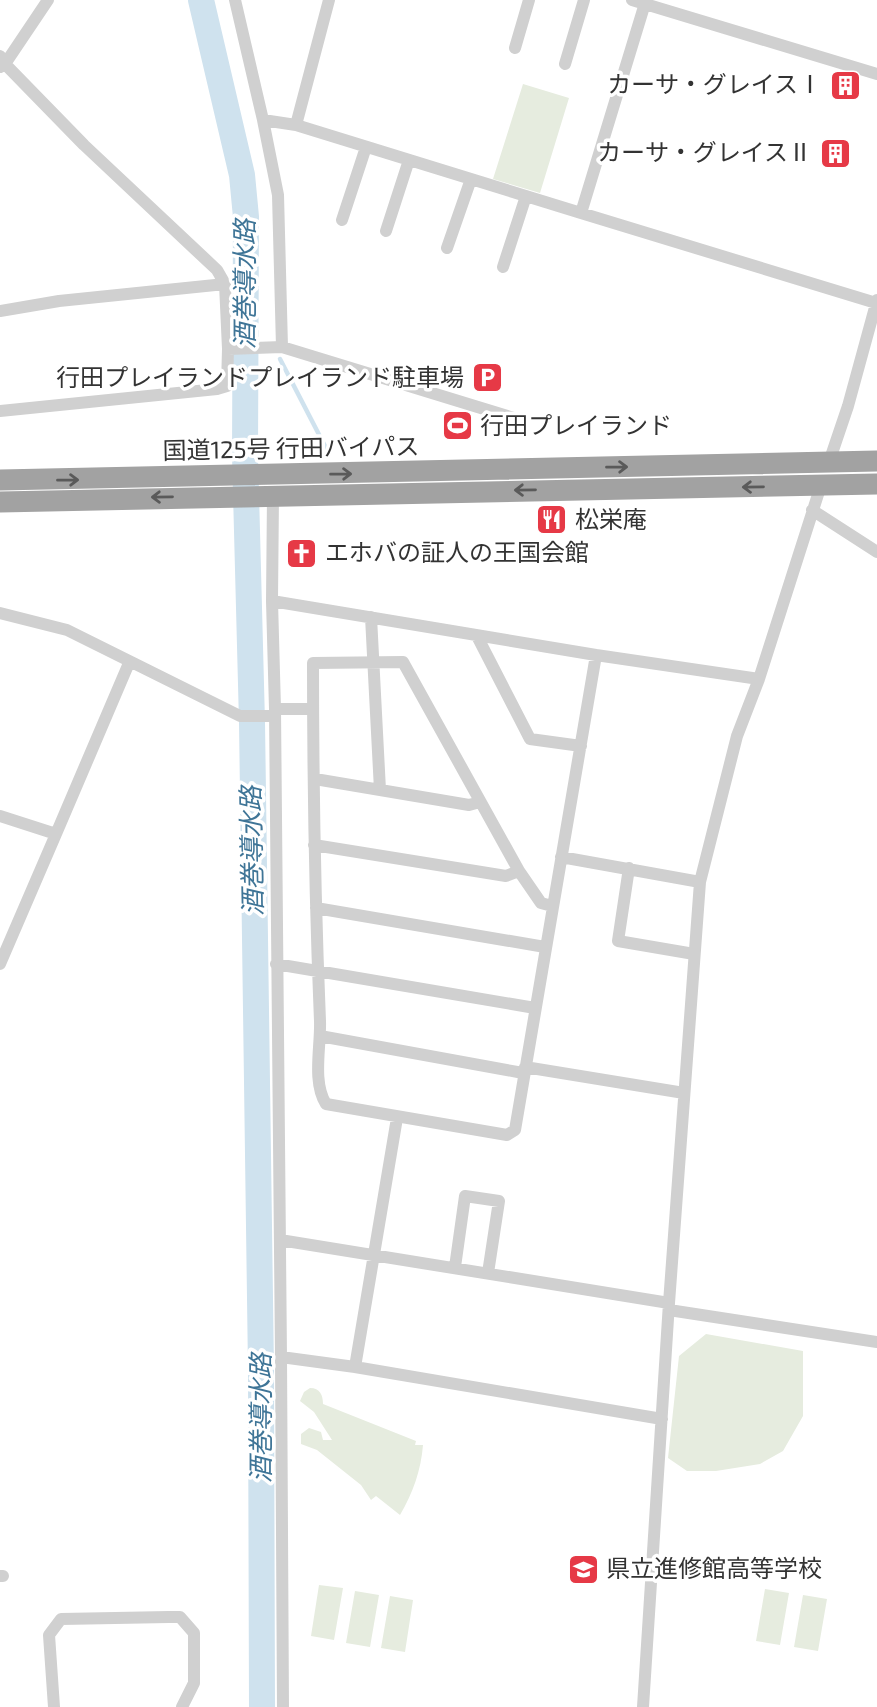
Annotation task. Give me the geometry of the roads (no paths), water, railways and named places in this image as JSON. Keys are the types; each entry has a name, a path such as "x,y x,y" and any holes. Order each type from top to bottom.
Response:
{"highway":[{"name":"国道125号 行田バイパス","path":"269,489 829,461 877,461"},
{"name":"国道125号 行田バイパス","path":"0,480 269,489 877,484"},
{"name":"国道125号 行田バイパス","path":"0,502 230,486"}],"street":[{"path":"0,411 227,386 231,349 225,284 218,271 84,145 2,62 48,0"},
{"path":"235,0 278,195 282,348"},
{"path":"296,125 329,0"},
{"path":"515,48 529,0"},
{"path":"565,64 584,0"},
{"path":"581,213 641,1 877,74"},
{"path":"263,120 296,125 877,301 848,406 759,679 737,736 700,882 643,1707"},
{"path":"342,220 366,147"},
{"path":"386,231 409,160"},
{"path":"447,248 471,179"},
{"path":"503,267 526,196"},
{"path":"0,311 59,301 225,284"},
{"path":"231,349 282,348 517,419"},
{"path":"269,489 283,1707"},
{"path":"812,510 877,552"},
{"path":"272,601 477,636 759,679"},
{"path":"0,613 67,630 240,716 313,709"},
{"path":"371,617 380,790"},
{"path":"477,636 530,739 581,746"},
{"path":"552,906 541,904 519,871 403,662 313,663 314,845 320,1036 318,1093 326,1104 507,1135 515,1130 596,655"},
{"path":"0,964 129,663"},
{"path":"314,779 469,805 480,802"},
{"path":"0,816 56,834"},
{"path":"314,845 506,876 519,871"},
{"path":"561,857 700,882"},
{"path":"629,868 618,940 694,954"},
{"path":"316,908 545,947"},
{"path":"276,964 535,1009"},
{"path":"320,1036 684,1093"},
{"path":"355,1367 397,1118"},
{"path":"455,1267 465,1196 499,1201 488,1273"},
{"path":"279,1240 455,1267 877,1342"},
{"path":"281,1357 662,1419"},
{"path":"54,1707 49,1635 61,1619 169,1617 180,1617 194,1633 194,1683 182,1707"}],"waterway":[{"name":"酒巻導水路","path":"201,0 242,175 246,217 245,455 252,722 261,1370 262,1707"},
{"path":"280,359 328,452"}],"place":[{"name":"カーサ・グレイスⅠ","path":"845,85"},
{"name":"カーサ・グレイスⅡ","path":"835,153"},
{"name":"行田プレイランドプレイランド駐車場","path":"487,378"},
{"name":"行田プレイランド","path":"457,426"},
{"name":"松栄庵","path":"552,520"},
{"name":"エホバの証人の王国会館","path":"302,553"},
{"name":"県立進修館高等学校","path":"583,1569"}]}
